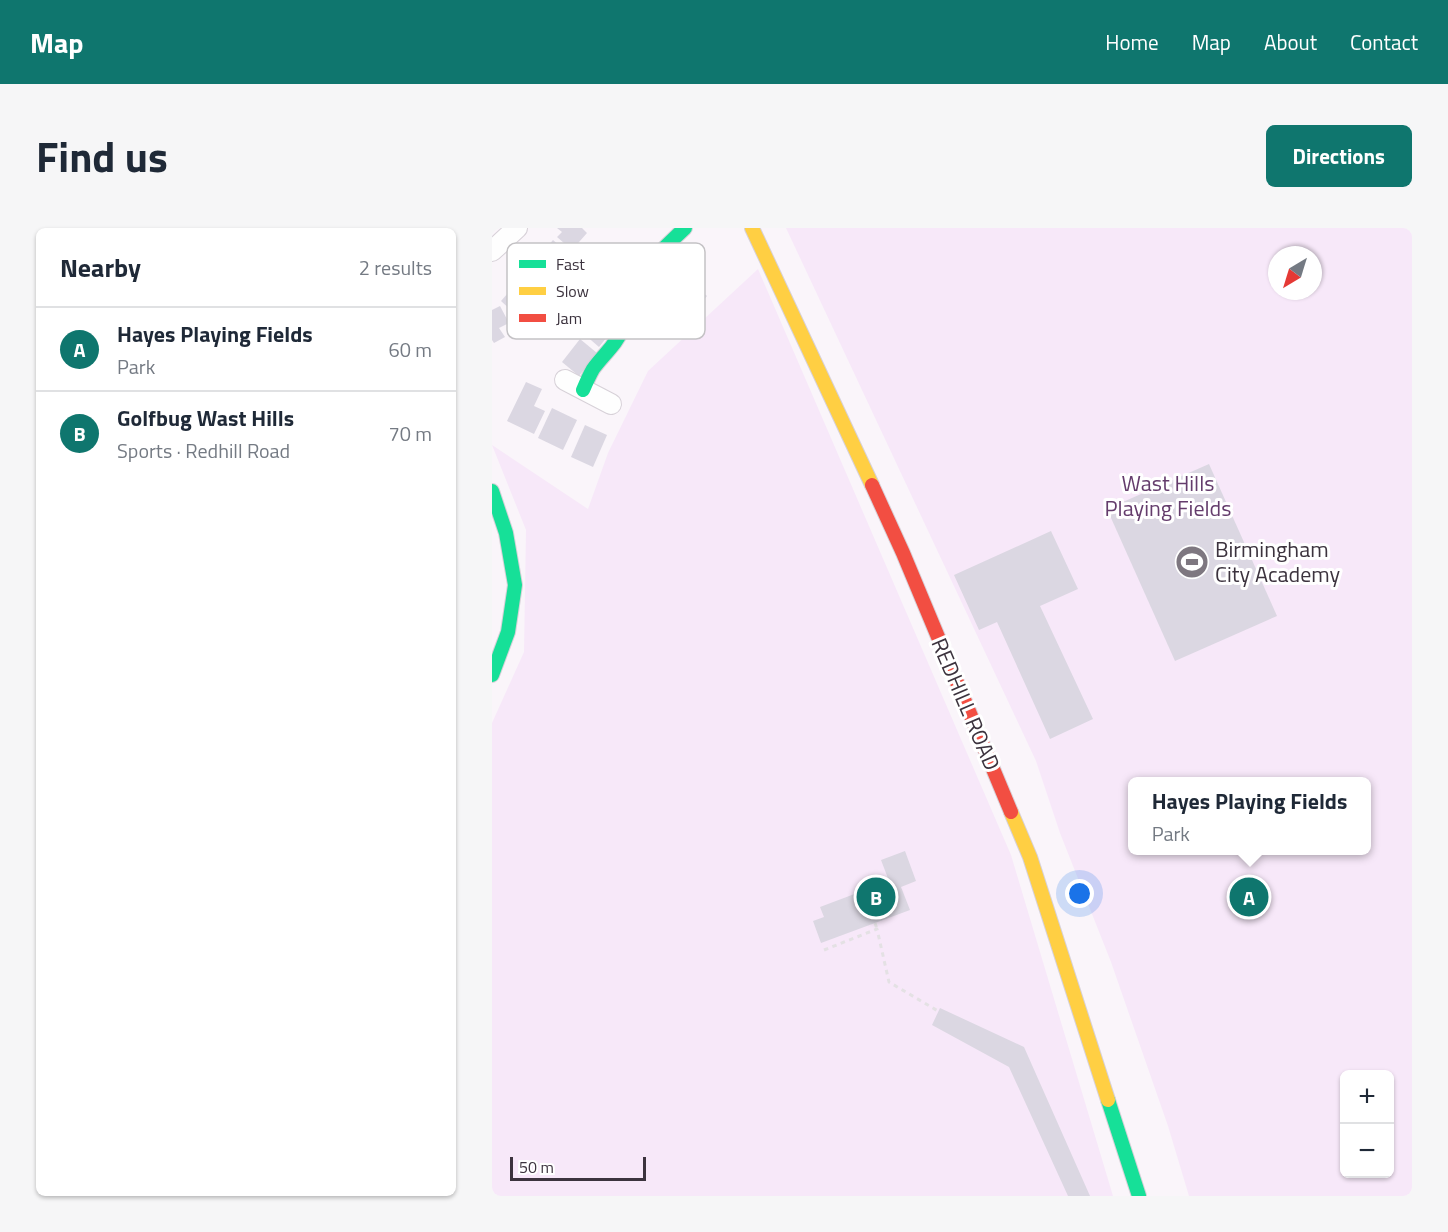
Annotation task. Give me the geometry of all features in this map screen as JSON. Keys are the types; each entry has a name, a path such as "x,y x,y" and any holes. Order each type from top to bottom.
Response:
{"street":[{"path":"492,251 517,228"},
{"path":"669,243 685,228"},
{"name":"REDHILL ROAD","path":"752,228 903,554 1030,857 1139,1196"},
{"path":"583,390 593,370 618,339"},
{"path":"565,380 611,404"},
{"path":"492,491 506,533 514,585 508,632 492,675"}],"path":[{"path":"875,923 889,982 938,1011"},
{"path":"824,950 877,929"}],"green space":[{"name":"Wast Hills Playing Fields","path":"786,228 1412,228 1412,1196 1189,1196 1168,1126 1111,962 1060,833 1036,761"},
{"path":"758,269 1011,855 1113,1196 492,1196 492,723 524,652 526,530 492,445 588,509 608,453 648,371 683,339 705,339 705,318"}],"building":[{"path":"557,228 582,228 587,233 578,243 564,243 557,237 562,232"},
{"path":"507,294 507,306 501,301"},
{"path":"500,306 507,319 507,324 499,328 505,337 494,343 492,340 492,310"},
{"path":"580,339 597,353 579,376 562,362"},
{"path":"590,339 605,339 599,347"},
{"path":"526,382 542,389 534,406 545,411 534,434 507,421"},
{"path":"552,408 577,420 563,450 538,438"},
{"path":"585,425 607,435 593,467 571,457"},
{"name":"Birmingham City Academy","path":"1209,464 1277,616 1175,661 1107,509"},
{"path":"1051,531 1078,589 1040,606 1093,719 1050,739 997,622 979,630 954,575"},
{"path":"905,851 916,881 901,887 910,910 821,943 813,921 824,917 820,907 889,881 881,860"},
{"path":"940,1008 1024,1047 1090,1196 1068,1196 1009,1067 932,1025"}],"traffic: fast":[{"path":"670,243 685,228"},
{"path":"583,390 593,369 617,339"},
{"path":"492,491 506,533 515,585 508,632 492,675"},
{"path":"1108,1100 1139,1196"}],"traffic: slow":[{"path":"752,228 872,485"},
{"path":"1011,812 1030,857 1108,1100"}],"traffic: jam":[{"path":"872,485 903,553 1011,812"}],"place":[{"name":"Birmingham City Academy","path":"1192,562"},
{"name":"Golfbug Wast Hills","path":"876,897"},
{"name":"Hayes Playing Fields","path":"1249,897"}]}
